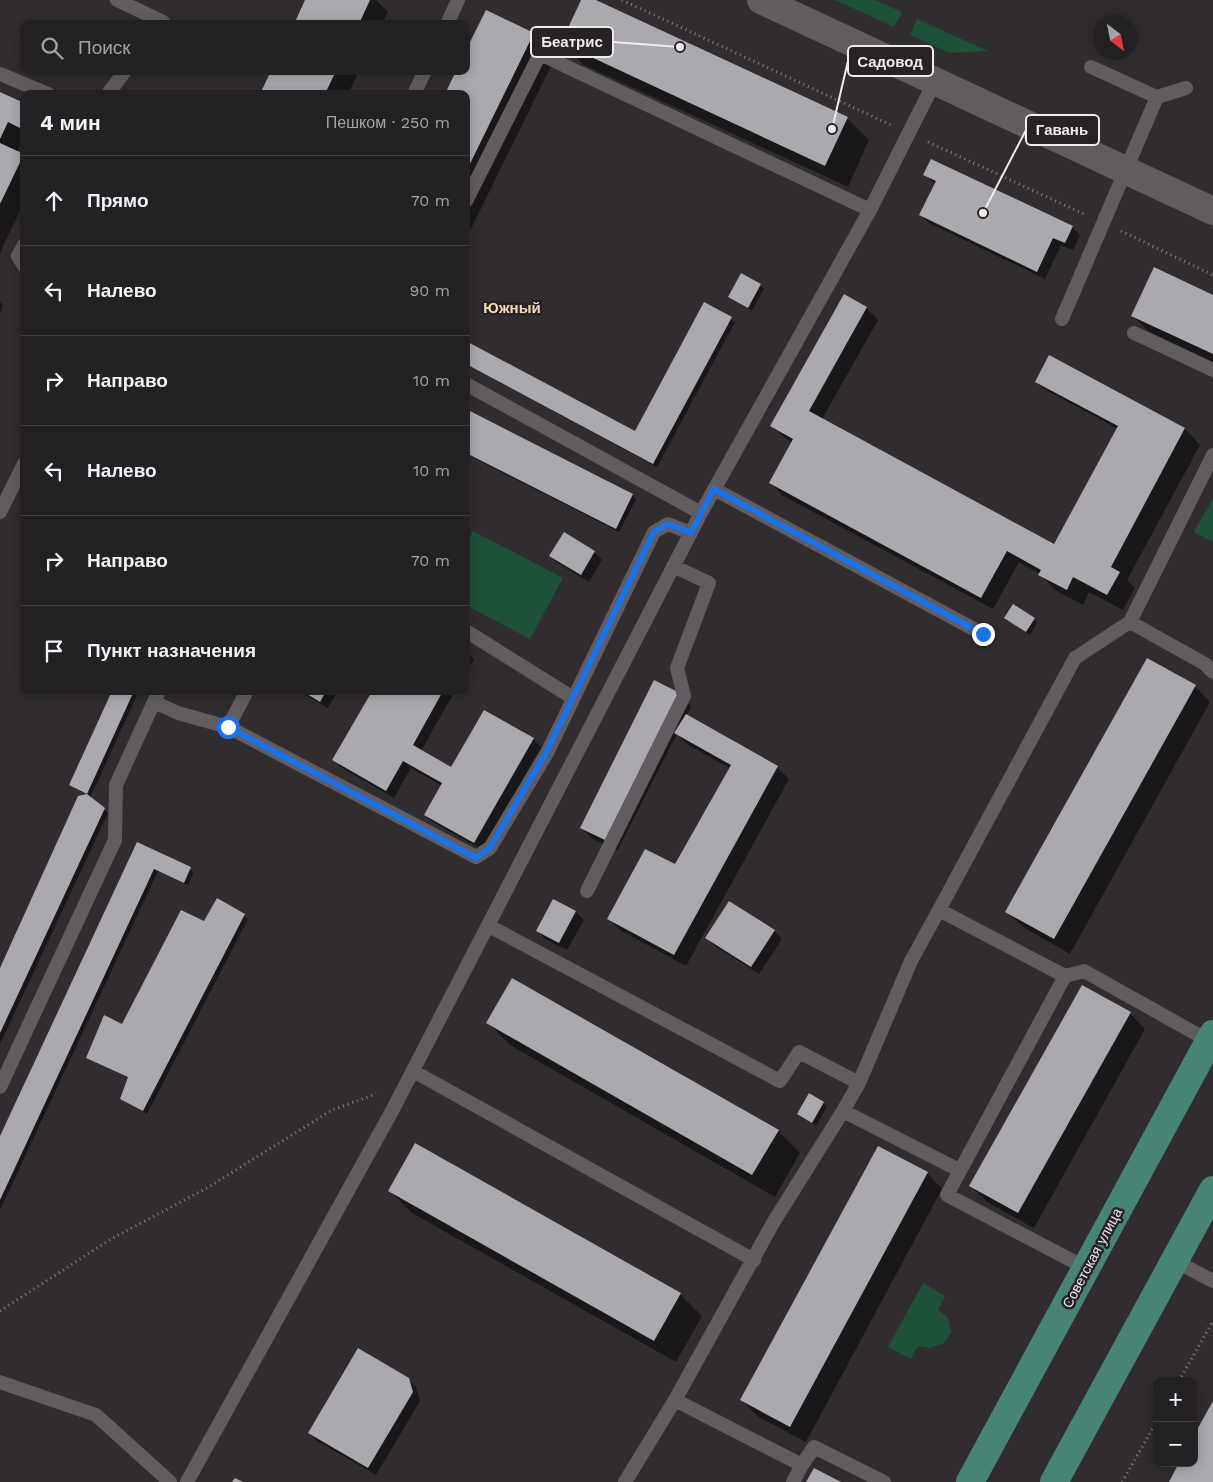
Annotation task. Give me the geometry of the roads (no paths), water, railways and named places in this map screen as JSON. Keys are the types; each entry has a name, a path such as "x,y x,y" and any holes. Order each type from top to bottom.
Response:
{"main road":[{"path":"761,0 798,8 935,81 1213,211"},
{"name":"Советская улица","path":"970,1482 1211,1037"},
{"path":"1054,1482 1213,1190"}],"lane":[{"path":"117,0 159,20"},
{"path":"449,20 458,0"},
{"path":"470,193 540,54 870,210"},
{"path":"1091,67 1157,97 1186,88"},
{"path":"0,74 38,90"},
{"path":"111,90 122,75"},
{"path":"416,90 423,75"},
{"path":"187,1482 410,1077 700,513 870,210 935,81"},
{"path":"1062,319 1157,97"},
{"path":"1134,333 1213,370"},
{"path":"470,386 700,513"},
{"path":"626,1482 675,1400 773,1223 844,1111 911,961 1075,658 1130,622 1213,455"},
{"path":"0,512 20,472"},
{"path":"714,489 983,634"},
{"path":"0,1087 115,840 116,784 156,697 178,713 228,727 476,858 490,848 546,753 654,532 668,524 691,533"},
{"path":"587,891 684,696 677,668 708,583 673,566"},
{"path":"1130,622 1205,664 1213,672"},
{"path":"470,634 573,698"},
{"path":"228,727 245,695"},
{"path":"939,910 1065,976"},
{"path":"489,926 780,1081 799,1052 858,1083"},
{"path":"1086,1268 947,1195 959,1170 1065,976 1084,970 1211,1037"},
{"path":"410,1077 754,1260"},
{"path":"844,1111 959,1170"},
{"path":"1175,1261 1213,1281"},
{"path":"0,1382 96,1415 170,1482"},
{"path":"675,1400 802,1465"},
{"path":"793,1482 814,1447 884,1482"}],"place":[{"name":"Беатрис","path":"680,47"},
{"name":"Садовод","path":"832,129"},
{"name":"Гавань","path":"983,213"}],"district":[{"name":"Южный","path":"512,308"}]}
